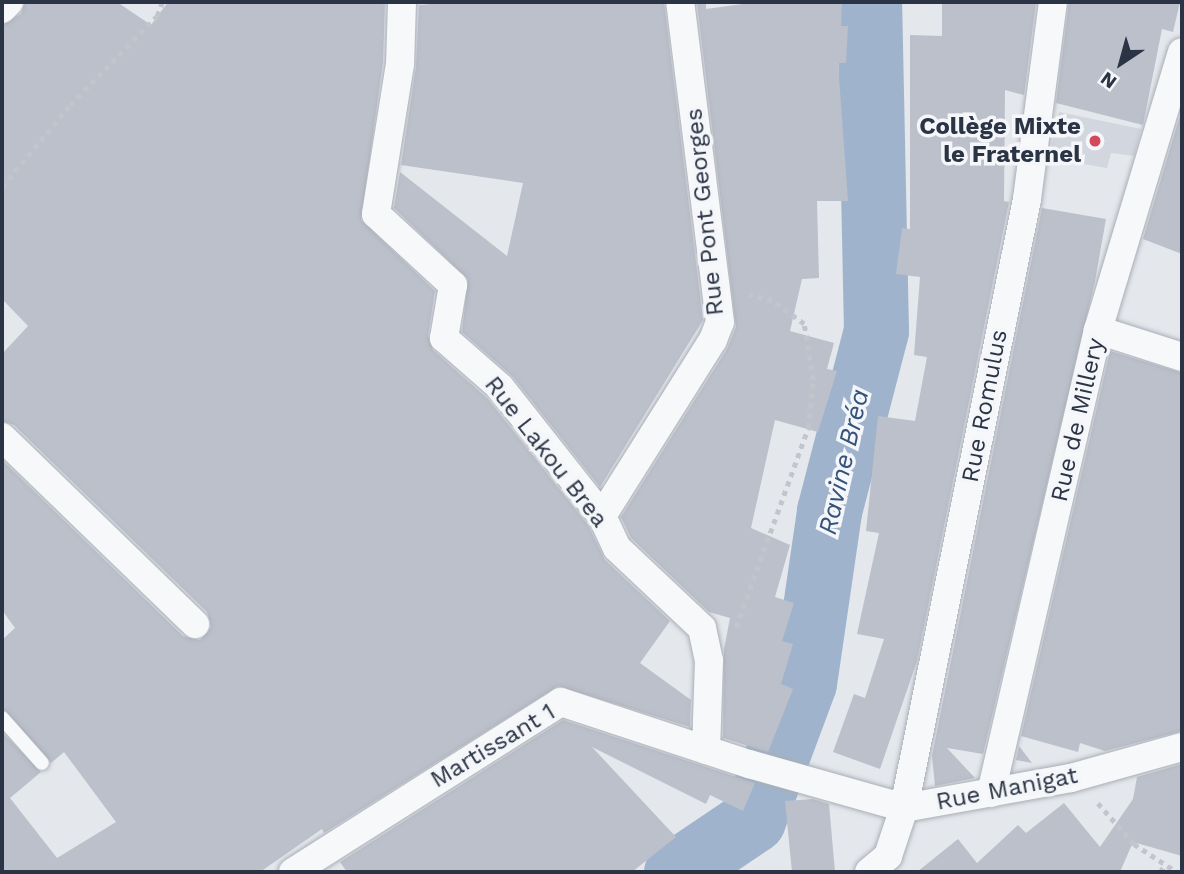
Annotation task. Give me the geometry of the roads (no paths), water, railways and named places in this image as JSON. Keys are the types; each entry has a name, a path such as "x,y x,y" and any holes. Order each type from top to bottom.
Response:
{"street":[{"path":"2,9 9,2"},
{"name":"Rue Lakou Brea","path":"402,2 400,64 376,214 453,285 444,338 500,387 602,516 617,548 702,628 709,660 706,750"},
{"name":"Rue Pont Georges","path":"602,516 713,340 720,322 718,287 680,2"},
{"name":"Rue Romulus","path":"904,808 1027,199 1053,2"},
{"name":"Rue de Millery","path":"992,793 1098,330 1182,52"},
{"path":"1098,330 1182,357"},
{"path":"2,437 195,624"},
{"name":"Martissant 1","path":"293,872 561,702 749,764 783,771 904,808"},
{"name":"Rue Manigat","path":"885,867 904,808 1071,778 1182,747"}],"lane":[{"path":"2,718 43,763"}],"waterway":[{"name":"Ravine Bréa","path":"676,872 753,820 804,683 829,511 876,331 869,2"}],"place":[{"name":"Collège Mixte le Fraternel","path":"1095,141"}]}
